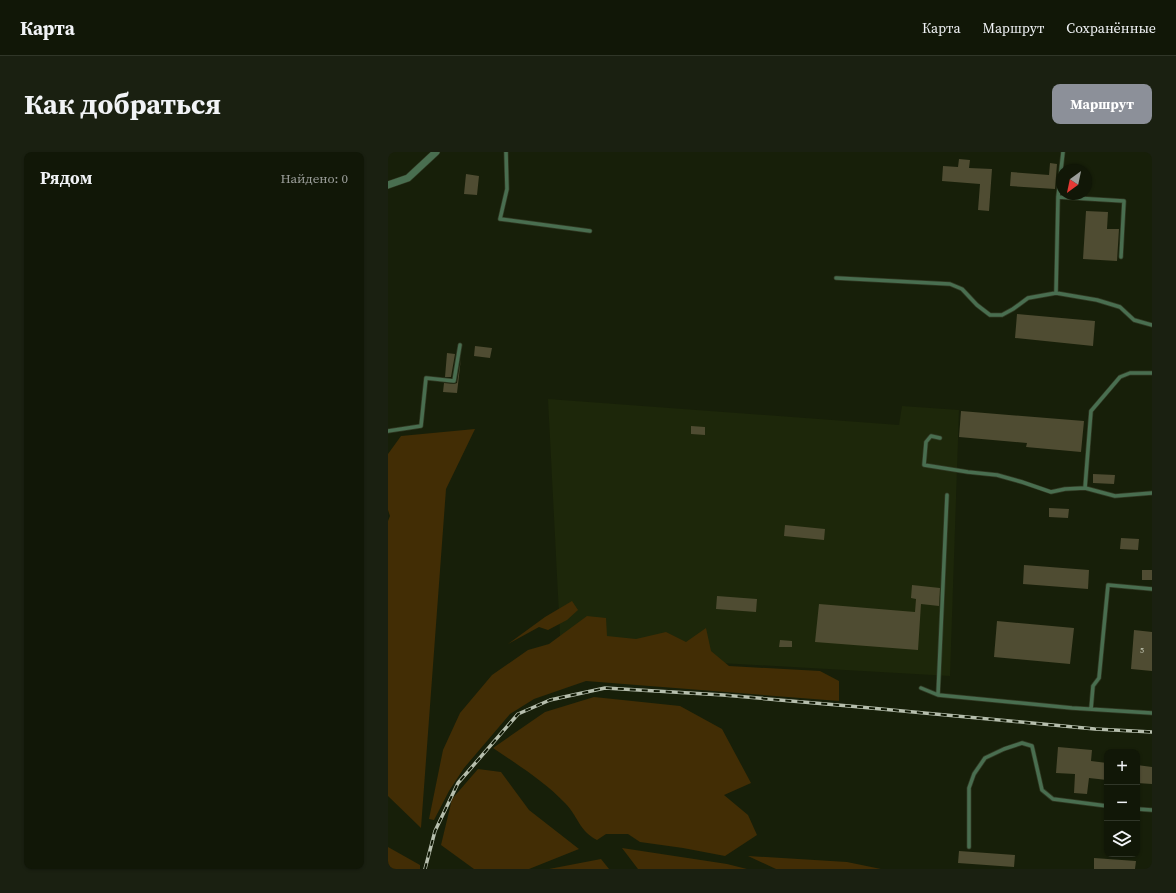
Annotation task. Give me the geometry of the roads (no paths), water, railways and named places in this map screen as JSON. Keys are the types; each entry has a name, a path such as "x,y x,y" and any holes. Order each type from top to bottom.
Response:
{"street":[{"path":"388,185 408,178 436,152"}],"lane":[{"path":"506,152 508,189 500,219 590,231"},
{"path":"1062,164 1063,152"},
{"path":"1092,199 1124,201 1121,257"},
{"path":"1056,293 1058,200"},
{"path":"836,278 950,284 962,289 977,305 990,315 1002,315 1028,298 1056,293 1097,300 1120,307 1134,320 1152,326"},
{"path":"388,431 421,426 426,378 454,381 460,345"},
{"path":"1085,488 1091,411 1120,377 1130,373 1152,373"},
{"path":"940,438 931,436 926,442 924,465 997,475 1051,492 1065,489 1085,488 1115,496 1152,493"},
{"path":"938,695 947,494"},
{"path":"1091,709 1093,686 1099,678 1108,585 1152,589"},
{"path":"921,688 938,695 1152,713"},
{"path":"969,848 970,788 974,774 985,758 1004,749 1022,743 1032,746 1042,790 1053,799 1104,806"},
{"path":"1140,809 1152,810"}],"railway":[{"path":"425,869 435,831 458,783 518,714 550,700 605,688 723,695 1095,729 1152,732"}]}
